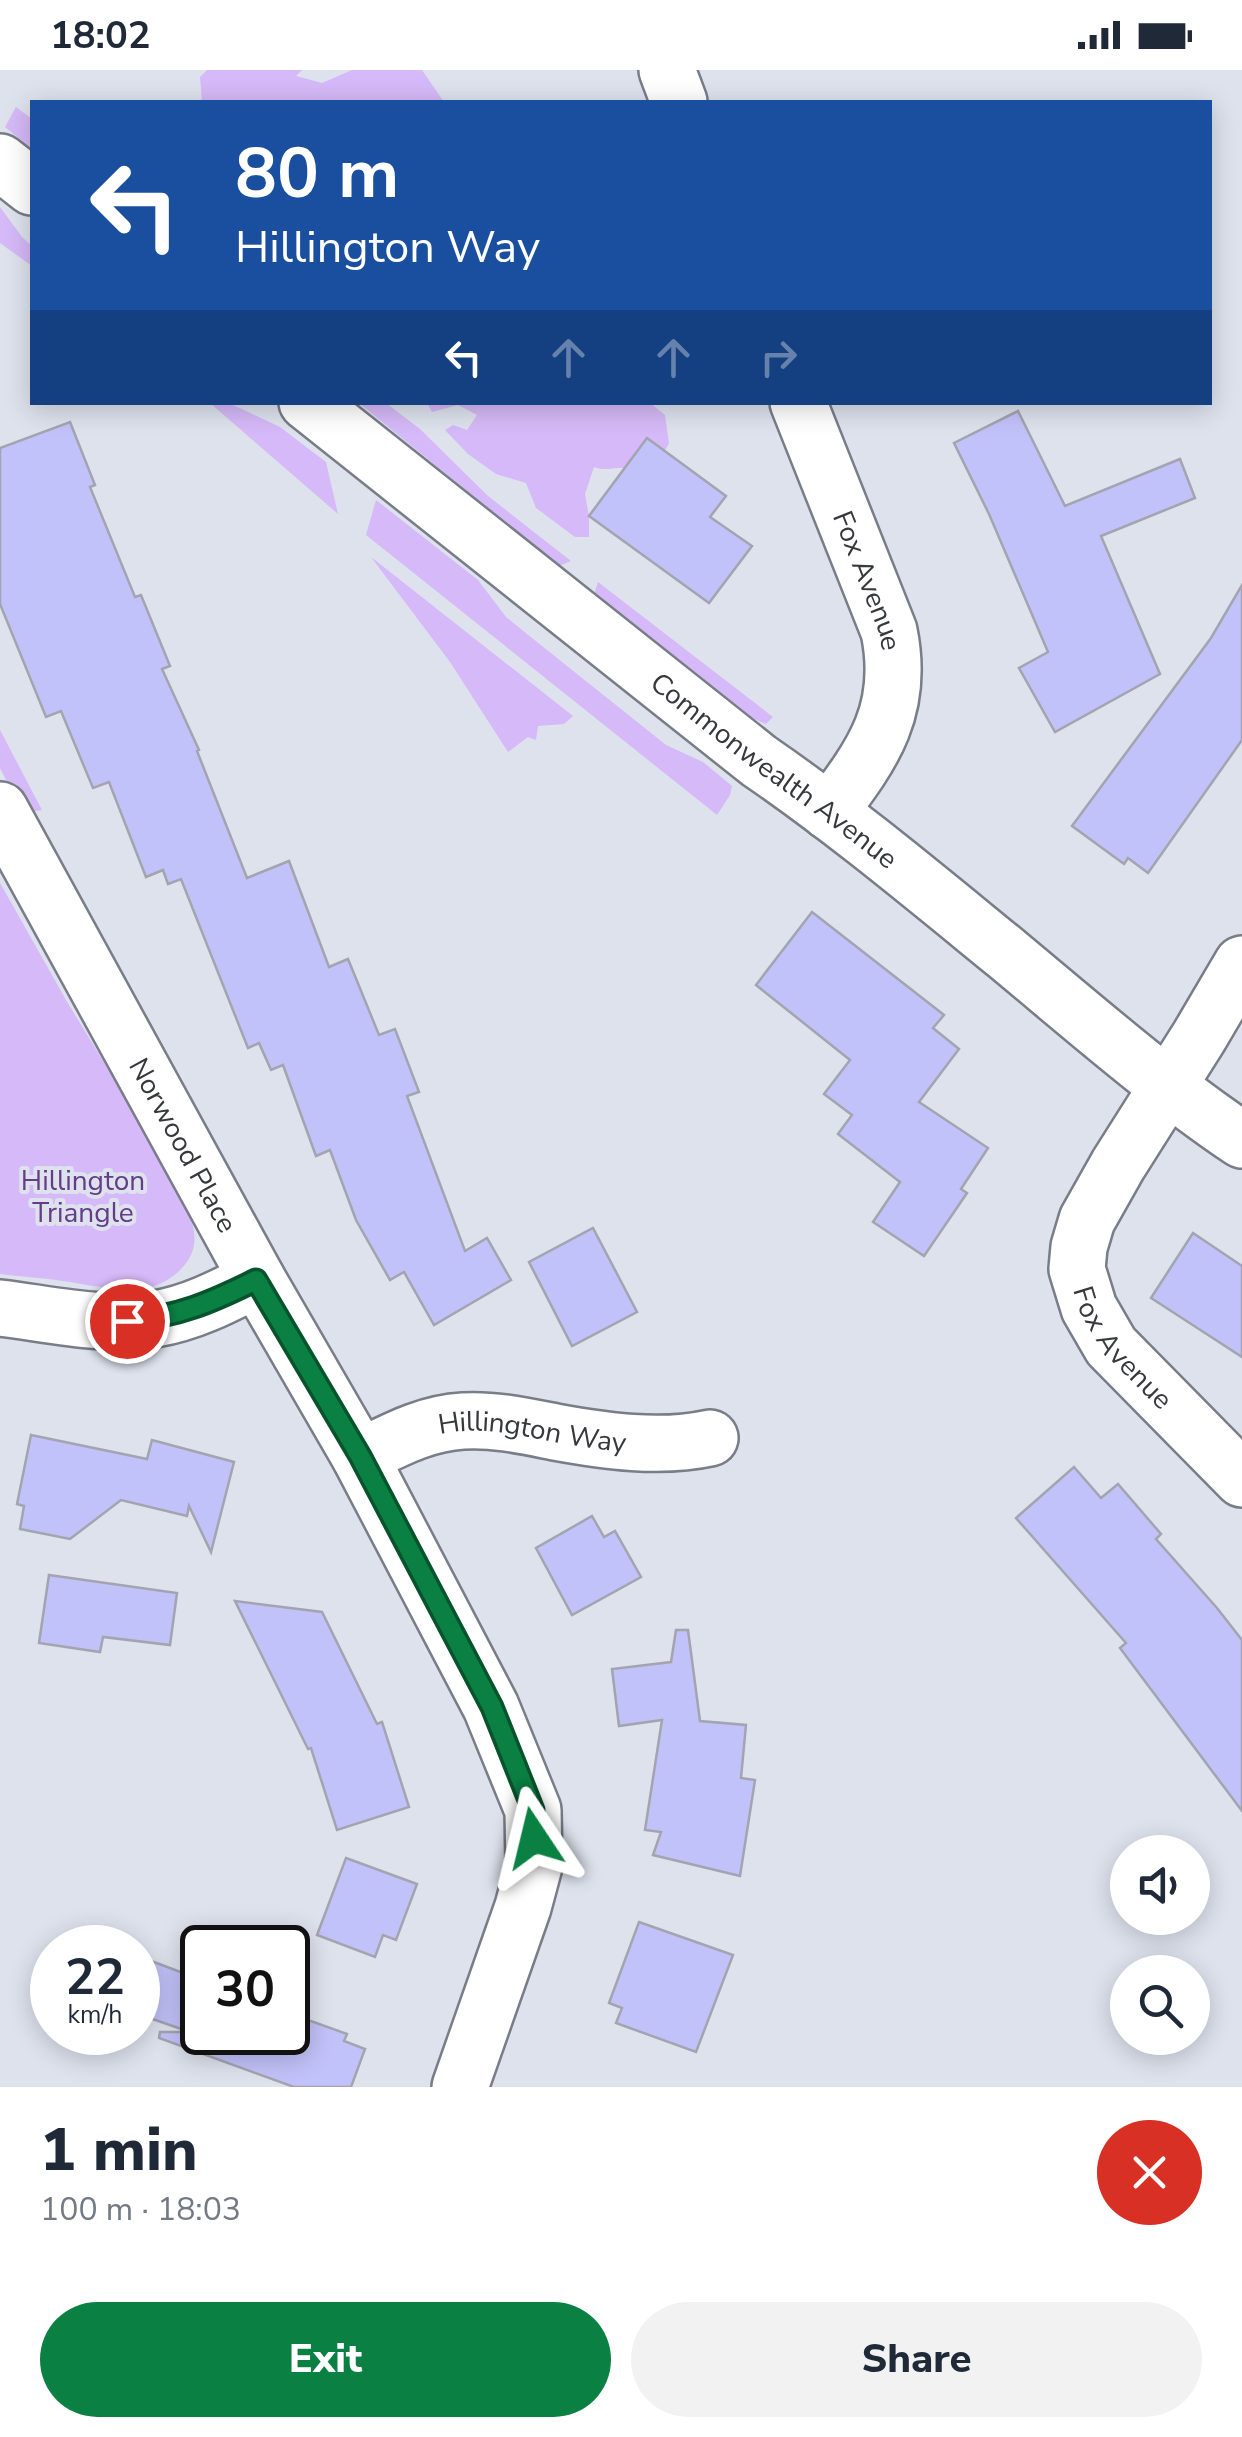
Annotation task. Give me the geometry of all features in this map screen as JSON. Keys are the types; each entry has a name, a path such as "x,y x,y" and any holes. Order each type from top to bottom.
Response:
{"street":[{"path":"666,70 679,100"},
{"path":"0,162 30,185"},
{"name":"Commonwealth Avenue","path":"311,405 758,761 829,812 1120,1050 1242,1140"},
{"name":"Fox Avenue","path":"799,405 889,631 894,655 893,692 884,728 870,757 829,812"},
{"name":"Norwood Place","path":"0,810 256,1280 360,1456 492,1707 533,1810 534,1866 524,1907 460,2087"},
{"name":"Fox Avenue","path":"1242,964 1087,1220 1077,1269 1089,1308 1112,1346 1242,1479"},
{"path":"0,1308 101,1320 153,1319 203,1306 256,1280"},
{"name":"Hillington Way","path":"360,1456 413,1431 466,1420 628,1441 710,1438"}],"green space":[{"path":"207,70 302,70 296,76 322,83 352,70 422,70 443,100 202,100 200,77"},
{"path":"16,107 30,118 30,147 5,127"},
{"path":"0,207 30,244 30,265 0,243"},
{"path":"212,405 233,405 280,427 326,462 338,514"},
{"path":"361,405 389,405 420,429 488,496 571,561 559,566"},
{"path":"428,405 458,405 432,412"},
{"path":"458,405 652,405 665,415 669,443 657,466 594,467 585,494 589,537 575,537 536,508 526,483 496,474 468,454 445,430 453,425 467,430 477,415"},
{"path":"376,500 478,580 506,617 527,634 666,745 703,762 732,786 717,815 366,535"},
{"path":"371,557 573,716 564,724 538,726 536,740 528,737 508,752 450,662"},
{"path":"598,582 773,717 766,724 754,719 594,594"},
{"path":"0,730 42,810 24,813 3,774"},
{"name":"Hillington Triangle","path":"0,883 191,1219 194,1239 190,1258 157,1285 114,1289 0,1274"}],"building":[{"path":"1018,411 1065,506 1180,459 1195,498 1101,536 1160,674 1055,732 1019,668 1048,652 954,443"},
{"path":"70,422 95,485 90,487 135,597 141,595 170,666 162,669 199,750 247,878 289,861 329,967 348,959 379,1035 395,1029 419,1092 407,1096 465,1251 487,1238 511,1280 434,1325 404,1272 390,1280 356,1220 330,1150 316,1156 283,1065 271,1070 259,1043 248,1048 181,879 168,884 163,870 146,877 109,782 93,788 61,711 46,717 0,604 0,448"},
{"path":"647,438 726,496 710,517 752,546 709,603 589,516"},
{"path":"1242,585 1242,740 1148,873 1128,858 1124,864 1072,826 1211,638"},
{"path":"812,912 944,1015 933,1028 959,1049 919,1102 988,1148 961,1189 967,1193 924,1256 873,1222 900,1182 838,1134 852,1115 824,1094 850,1060 756,985"},
{"path":"593,1228 637,1312 572,1346 529,1262"},
{"path":"1193,1233 1242,1266 1242,1357 1151,1298"},
{"path":"31,1435 147,1459 152,1440 234,1462 211,1552 189,1506 187,1516 121,1500 70,1539 20,1529 24,1506 17,1504"},
{"path":"1074,1467 1101,1498 1118,1484 1161,1534 1156,1539 1242,1640 1242,1811 1120,1648 1126,1643 1016,1518"},
{"path":"592,1516 604,1537 615,1531 641,1577 572,1615 536,1548"},
{"path":"49,1575 177,1593 170,1645 103,1637 100,1652 39,1643"},
{"path":"235,1601 322,1612 377,1724 382,1722 409,1807 337,1830 311,1748 308,1749"},
{"path":"676,1630 688,1630 700,1721 746,1725 741,1778 755,1780 740,1876 653,1855 661,1832 645,1830 662,1720 619,1726 612,1669 671,1662"},
{"path":"346,1858 417,1884 396,1940 383,1935 375,1957 317,1935"},
{"path":"639,1922 733,1955 696,2052 616,2023 622,2008 609,2003"},
{"path":"160,1964 180,1972 180,2029 160,2022"},
{"path":"310,2021 347,2034 344,2041 365,2049 351,2087 294,2087 206,2055 310,2055"},
{"path":"160,2032 180,2032 180,2046 160,2038"}],"route":[{"path":"127,1321 153,1319 203,1306 256,1280 360,1456 492,1707 533,1810 534,1838"}]}
